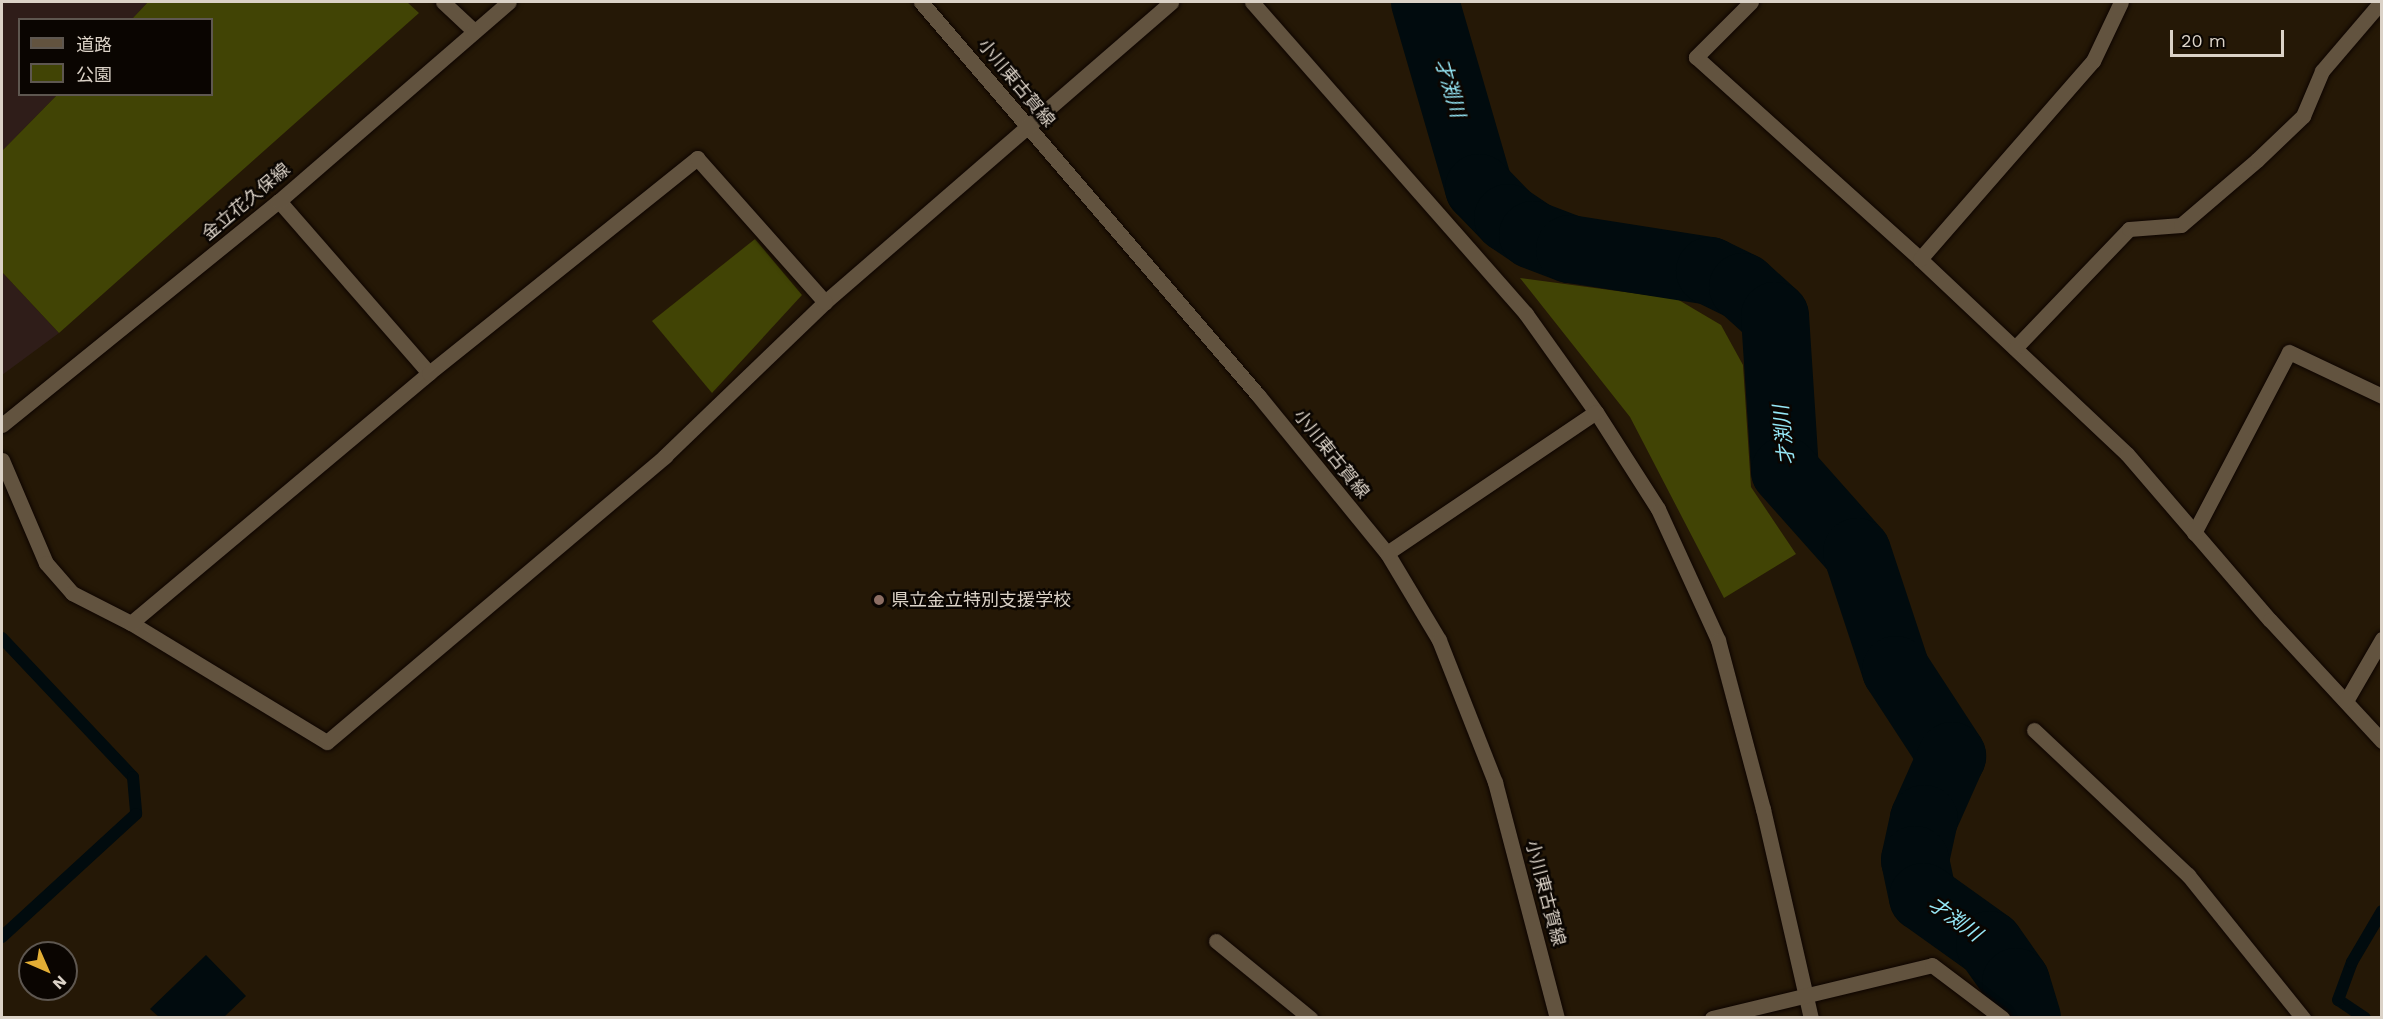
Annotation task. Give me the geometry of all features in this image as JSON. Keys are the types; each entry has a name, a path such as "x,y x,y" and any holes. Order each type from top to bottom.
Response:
{"street":[{"path":"442,2 474,31"},
{"name":"金立花久保線","path":"2,425 279,201 509,2"},
{"name":"小川東古賀線","path":"921,2 1258,395 1387,554 1439,640 1495,782 1557,1017"},
{"path":"2,460 46,563 72,593 131,623 327,742 665,456 825,302 1171,2"},
{"path":"1252,2 1526,314 1596,412 1658,509 1719,640 1763,809 1803,995 1810,1017"},
{"path":"1751,2 1696,57 1920,259 2127,454 2194,533 2382,741"},
{"path":"1920,259 2094,61 2121,2"},
{"path":"2015,348 2129,229 2181,225 2265,153 2303,116 2322,71 2381,2"},
{"path":"131,623 429,373 697,158 825,302"},
{"path":"279,201 429,373"},
{"path":"2194,533 2289,352 2382,396"},
{"path":"1387,554 1596,412"},
{"path":"2346,701 2382,639"},
{"path":"2034,730 2188,875 2303,1017"},
{"path":"1216,940 1310,1017"},
{"path":"1712,1017 1932,965 2002,1017"}],"shaded area":[{"path":"2,2 148,2 133,18 18,18 18,96 56,96 2,151"},
{"path":"2,272 59,333 2,375"},
{"path":"206,955 246,996 224,1017 159,1017 150,1009"}],"green space":[{"path":"148,2 407,2 419,13 59,333 2,272 2,151 56,96 213,96 213,18 133,18"},
{"path":"755,239 802,295 712,393 652,321"},
{"path":"1520,278 1677,299 1721,325 1743,365 1751,487 1796,554 1724,598 1630,417"}],"waterway":[{"name":"才渕川","path":"1425,2 1479,188 1508,218 1533,235 1570,249 1710,271 1743,287 1775,316 1785,471 1857,552 1896,670 1952,756 1924,819 1915,860 1923,897 1990,945 2016,982 2027,1018"},
{"path":"2,638 133,777 136,814 2,937"},
{"path":"2365,1018 2338,1000 2352,962 2382,911"}],"place":[{"name":"県立金立特別支援学校","path":"879,600"}]}
